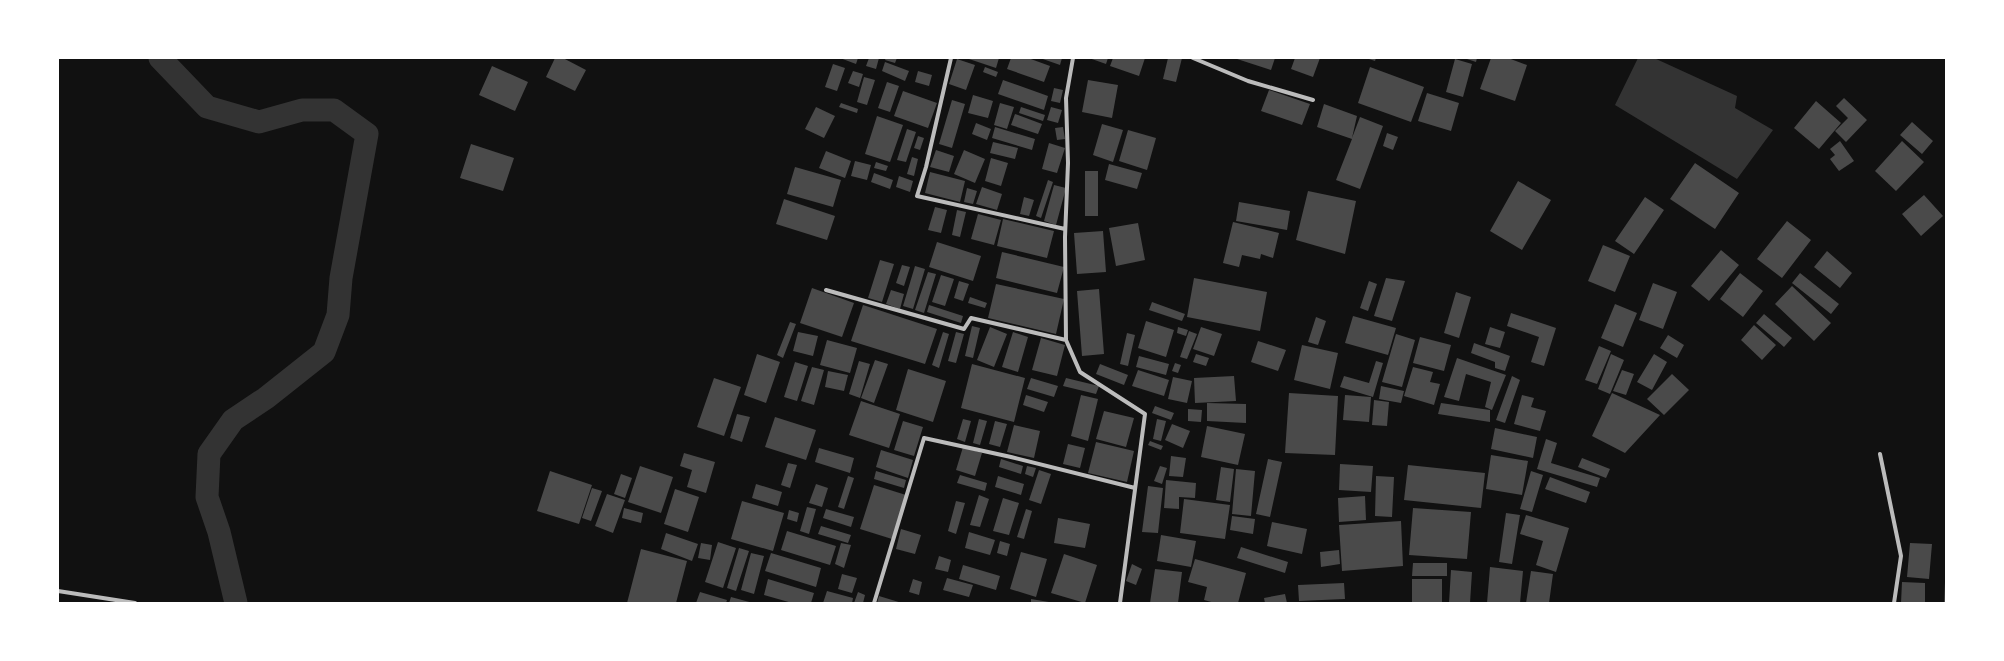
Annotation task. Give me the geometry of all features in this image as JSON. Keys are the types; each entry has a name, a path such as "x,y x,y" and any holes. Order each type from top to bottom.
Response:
{"street":[{"path":"951,58 926,167 916,196 1065,228"},
{"path":"1073,58 1066,98 1068,163 1065,228 1066,340 1080,372 1145,414 1120,603"},
{"path":"1193,58 1248,81 1313,100"},
{"path":"826,290 964,329 971,318 1066,340"},
{"path":"874,603 924,438 974,448 1135,488"},
{"path":"1880,454 1901,556 1894,603"},
{"path":"58,591 135,603"}],"shaded area":[{"path":"1638,58 1654,58 1737,96 1735,108 1773,130 1737,179 1615,105"}],"building":[{"path":"555,58 563,58 586,70 575,91 546,77"},
{"path":"840,58 858,58 856,64"},
{"path":"869,58 879,58 876,69 866,66"},
{"path":"886,58 897,58 895,63 885,60"},
{"path":"966,58 999,58 996,68"},
{"path":"1011,58 1028,58 1050,66 1044,82 1007,69"},
{"path":"1040,58 1062,58 1060,65"},
{"path":"1089,58 1108,58 1106,64"},
{"path":"1113,58 1145,58 1139,76 1110,66"},
{"path":"1168,58 1182,58 1176,82 1163,79"},
{"path":"1234,58 1275,58 1271,70"},
{"path":"1295,58 1320,58 1313,77 1291,69"},
{"path":"1366,58 1376,58 1375,61"},
{"path":"1464,58 1477,58 1476,62"},
{"path":"1491,58 1508,58 1527,65 1515,101 1480,89"},
{"path":"957,59 975,65 966,90 949,84"},
{"path":"1455,59 1472,64 1463,97 1446,92"},
{"path":"885,62 909,71 905,81 882,71"},
{"path":"833,64 845,68 837,91 825,87"},
{"path":"492,66 528,82 515,111 479,95"},
{"path":"985,67 998,72 996,77 983,72"},
{"path":"1370,67 1424,87 1411,122 1358,103"},
{"path":"853,71 863,74 859,87 848,83"},
{"path":"918,71 932,75 929,86 915,82"},
{"path":"864,77 875,80 867,105 857,102"},
{"path":"1003,80 1048,96 1044,110 998,94"},
{"path":"1088,80 1118,85 1112,118 1082,112"},
{"path":"887,82 899,86 890,112 878,108"},
{"path":"1054,88 1063,90 1060,103 1051,101"},
{"path":"1269,90 1310,104 1302,125 1261,111"},
{"path":"903,91 937,103 928,128 894,116"},
{"path":"1427,93 1459,103 1451,131 1418,121"},
{"path":"973,95 993,101 988,118 968,113"},
{"path":"1844,98 1867,120 1846,142 1835,131 1848,118 1836,106"},
{"path":"952,100 965,104 952,148 939,144"},
{"path":"1816,101 1841,123 1819,149 1794,128"},
{"path":"841,103 858,109 857,113 839,107"},
{"path":"1000,103 1014,107 1007,129 994,125"},
{"path":"1324,104 1357,116 1352,138 1360,117 1383,126 1360,189 1336,180 1352,139 1317,127"},
{"path":"816,107 835,116 824,138 805,129"},
{"path":"1021,107 1045,115 1043,121 1019,113"},
{"path":"1051,107 1062,110 1058,123 1047,120"},
{"path":"1015,114 1042,124 1038,134 1011,125"},
{"path":"877,116 903,125 890,162 865,154"},
{"path":"1912,122 1933,141 1922,154 1900,135"},
{"path":"976,123 991,129 987,140 972,134"},
{"path":"1102,124 1123,130 1113,162 1093,155"},
{"path":"995,127 1035,139 1032,150 992,138"},
{"path":"1063,127 1065,139 1057,140 1055,128"},
{"path":"907,129 916,132 906,162 897,160"},
{"path":"1128,130 1156,138 1147,170 1119,161"},
{"path":"1387,133 1398,137 1393,150 1383,146"},
{"path":"918,136 924,138 920,150 914,148"},
{"path":"1840,141 1854,161 1839,171 1830,159 1835,155 1830,149"},
{"path":"1902,141 1924,162 1896,191 1875,171"},
{"path":"993,142 1018,148 1015,159 990,153"},
{"path":"1049,143 1065,148 1057,173 1042,169"},
{"path":"471,144 514,158 503,191 460,178"},
{"path":"936,150 954,156 949,172 930,167"},
{"path":"964,150 985,159 975,183 954,174"},
{"path":"826,151 851,161 845,178 819,168"},
{"path":"912,157 918,159 914,176 907,174"},
{"path":"991,158 1008,163 1001,186 985,181"},
{"path":"855,161 871,165 867,180 851,176"},
{"path":"876,162 888,166 886,171 874,168"},
{"path":"1695,163 1739,193 1715,229 1670,199"},
{"path":"1109,164 1142,173 1137,189 1105,180"},
{"path":"795,167 841,180 833,207 787,194"},
{"path":"1085,171 1098,171 1098,216 1085,216"},
{"path":"930,172 965,181 960,202 925,193"},
{"path":"874,173 893,180 890,189 871,182"},
{"path":"899,176 913,181 910,192 896,187"},
{"path":"1048,180 1053,182 1041,218 1036,216"},
{"path":"1518,181 1551,200 1522,250 1490,231"},
{"path":"1054,185 1066,188 1056,225 1044,221"},
{"path":"982,187 1002,194 997,210 976,204"},
{"path":"967,188 977,191 973,204 964,202"},
{"path":"1308,191 1356,201 1345,254 1296,240"},
{"path":"1924,195 1943,216 1921,236 1902,214"},
{"path":"1024,197 1034,200 1029,216 1020,214"},
{"path":"1645,197 1664,210 1634,254 1615,241"},
{"path":"784,199 835,216 827,240 776,224"},
{"path":"1239,202 1290,211 1287,230 1236,221"},
{"path":"935,207 947,210 941,233 928,230"},
{"path":"957,210 966,212 960,237 952,235"},
{"path":"978,214 1001,220 994,245 971,239"},
{"path":"1003,219 1054,231 1047,258 997,246"},
{"path":"1787,221 1811,240 1782,278 1757,259"},
{"path":"1233,222 1279,233 1273,258 1261,254 1260,259 1242,255 1239,267 1223,263"},
{"path":"1138,223 1145,260 1116,266 1109,228"},
{"path":"1103,231 1106,272 1077,274 1074,233"},
{"path":"937,242 981,256 973,281 929,267"},
{"path":"1603,245 1630,256 1615,292 1588,281"},
{"path":"1721,250 1739,265 1709,301 1691,286"},
{"path":"1827,251 1852,273 1840,288 1814,267"},
{"path":"1002,252 1064,267 1057,293 996,278"},
{"path":"880,260 894,264 882,302 868,298"},
{"path":"902,265 910,267 904,286 896,283"},
{"path":"915,266 925,269 913,309 903,306"},
{"path":"928,272 936,274 924,313 915,310"},
{"path":"1740,273 1763,291 1743,317 1720,299"},
{"path":"1800,273 1839,304 1831,314 1792,283"},
{"path":"941,275 954,279 945,306 932,302"},
{"path":"1194,278 1267,292 1260,331 1187,317"},
{"path":"1386,278 1405,281 1392,321 1374,316"},
{"path":"959,281 969,284 963,301 954,298"},
{"path":"1369,281 1377,284 1368,311 1360,308"},
{"path":"1653,283 1677,292 1663,329 1639,320"},
{"path":"996,284 1064,299 1056,334 988,318"},
{"path":"1792,286 1831,323 1814,341 1775,304"},
{"path":"812,288 854,303 842,337 800,323"},
{"path":"1099,289 1104,354 1082,356 1077,291"},
{"path":"891,290 904,294 900,309 886,304"},
{"path":"1456,292 1471,297 1459,338 1444,333"},
{"path":"970,297 987,303 985,308 968,303"},
{"path":"1152,302 1185,314 1182,321 1149,310"},
{"path":"1615,304 1637,313 1623,347 1601,338"},
{"path":"863,305 937,329 925,364 851,341"},
{"path":"929,305 963,316 961,323 927,312"},
{"path":"1511,313 1556,328 1544,366 1531,362 1539,337 1507,326"},
{"path":"1764,314 1792,338 1784,347 1756,323"},
{"path":"1353,316 1396,328 1388,355 1345,343"},
{"path":"1316,317 1326,321 1318,345 1308,342"},
{"path":"1146,321 1174,330 1166,357 1138,348"},
{"path":"790,322 796,324 783,358 777,355"},
{"path":"1754,325 1776,345 1762,360 1741,340"},
{"path":"972,326 980,328 973,358 965,356"},
{"path":"990,327 1007,334 994,367 977,360"},
{"path":"1178,327 1188,330 1186,336 1177,333"},
{"path":"1201,327 1222,334 1214,356 1193,349"},
{"path":"1490,327 1505,332 1500,348 1485,344"},
{"path":"1189,331 1197,334 1187,359 1180,357"},
{"path":"798,332 818,336 813,356 793,351"},
{"path":"943,332 949,334 939,368 932,365"},
{"path":"956,332 964,334 956,363 948,361"},
{"path":"1013,332 1028,337 1018,372 1002,367"},
{"path":"1127,333 1135,335 1128,366 1120,364"},
{"path":"1396,334 1415,340 1402,387 1382,382"},
{"path":"1668,335 1684,345 1677,358 1660,348"},
{"path":"1420,337 1451,345 1444,371 1413,363"},
{"path":"1041,338 1065,345 1057,376 1032,370"},
{"path":"827,340 857,348 850,373 820,365"},
{"path":"1258,341 1286,350 1278,371 1251,362"},
{"path":"1474,343 1510,356 1505,371 1495,368 1495,362 1471,353"},
{"path":"1302,345 1338,353 1330,389 1294,380"},
{"path":"1599,346 1611,351 1597,384 1585,380"},
{"path":"757,354 780,362 766,403 744,395"},
{"path":"1196,354 1209,358 1206,366 1193,362"},
{"path":"1611,354 1624,360 1610,394 1598,389"},
{"path":"1654,354 1667,362 1652,390 1637,382"},
{"path":"1139,356 1169,364 1166,375 1136,367"},
{"path":"1457,358 1506,375 1492,410 1485,407 1491,382 1466,374 1459,401 1444,397"},
{"path":"875,360 888,364 874,403 861,398"},
{"path":"859,361 870,364 860,398 849,394"},
{"path":"1376,361 1383,363 1373,397 1340,387 1344,376 1369,383"},
{"path":"795,362 808,366 797,401 784,397"},
{"path":"1175,363 1181,365 1178,373 1172,371"},
{"path":"972,364 1025,378 1014,422 961,408"},
{"path":"1100,364 1128,375 1124,385 1096,374"},
{"path":"812,367 824,370 814,405 801,401"},
{"path":"1413,367 1433,372 1430,382 1440,384 1434,405 1404,396"},
{"path":"908,369 946,381 933,422 896,410"},
{"path":"1138,370 1169,380 1164,396 1132,386"},
{"path":"1622,370 1634,374 1626,395 1613,391"},
{"path":"828,371 848,375 844,391 825,387"},
{"path":"1672,374 1689,390 1664,415 1647,399"},
{"path":"1234,376 1236,401 1195,403 1194,378"},
{"path":"1512,376 1520,380 1505,423 1496,420"},
{"path":"1173,377 1192,381 1187,403 1168,399"},
{"path":"714,378 741,387 724,436 697,427"},
{"path":"1031,378 1058,386 1054,397 1027,389"},
{"path":"1066,378 1099,386 1096,394 1063,386"},
{"path":"1381,386 1404,391 1401,403 1379,399"},
{"path":"1289,393 1338,396 1335,455 1285,453"},
{"path":"1612,393 1660,415 1625,453 1592,436"},
{"path":"1026,395 1048,402 1044,412 1023,405"},
{"path":"1081,395 1098,399 1088,441 1071,436"},
{"path":"1345,395 1371,397 1369,422 1343,420"},
{"path":"1522,395 1534,398 1531,407 1546,411 1540,431 1514,424"},
{"path":"1374,400 1389,402 1387,426 1372,425"},
{"path":"861,401 900,414 889,448 849,435"},
{"path":"1207,403 1246,404 1246,423 1207,421"},
{"path":"1441,403 1490,410 1490,422 1438,414"},
{"path":"1155,406 1174,413 1171,420 1152,413"},
{"path":"1188,409 1202,410 1201,422 1188,421"},
{"path":"1104,411 1134,418 1126,447 1096,439"},
{"path":"737,414 750,417 742,442 730,438"},
{"path":"775,417 816,430 806,460 765,447"},
{"path":"963,419 971,421 965,442 957,439"},
{"path":"979,419 987,421 980,445 973,443"},
{"path":"1157,419 1166,421 1161,441 1153,439"},
{"path":"903,421 923,427 914,456 894,450"},
{"path":"995,421 1007,424 1000,447 989,444"},
{"path":"1172,424 1190,431 1183,448 1165,440"},
{"path":"1014,425 1040,431 1034,458 1007,452"},
{"path":"1207,426 1245,434 1238,465 1201,457"},
{"path":"1495,428 1537,437 1533,458 1491,449"},
{"path":"1546,439 1557,443 1551,463 1600,478 1597,487 1537,469"},
{"path":"1150,441 1163,446 1161,450 1148,445"},
{"path":"1096,442 1134,451 1127,482 1088,473"},
{"path":"1068,444 1085,448 1080,468 1063,464"},
{"path":"963,447 982,453 975,476 956,470"},
{"path":"819,448 854,458 850,473 815,462"},
{"path":"881,450 913,460 908,478 876,467"},
{"path":"684,453 715,462 706,493 687,487 692,470 680,466"},
{"path":"1491,455 1528,461 1522,495 1486,489"},
{"path":"1171,456 1186,458 1183,477 1169,476"},
{"path":"1582,458 1610,469 1606,478 1578,467"},
{"path":"1001,459 1023,466 1021,474 999,467"},
{"path":"1268,459 1282,462 1270,517 1256,514"},
{"path":"788,463 797,465 790,488 781,485"},
{"path":"1340,464 1373,466 1371,492 1339,490"},
{"path":"1408,465 1485,473 1481,508 1404,500"},
{"path":"640,466 673,477 661,513 628,502"},
{"path":"1027,466 1036,468 1033,477 1025,474"},
{"path":"1160,466 1167,468 1162,484 1154,481"},
{"path":"1221,467 1234,469 1230,502 1216,500"},
{"path":"1236,469 1255,471 1251,516 1232,514"},
{"path":"1039,470 1051,474 1041,504 1029,500"},
{"path":"550,471 592,485 579,524 537,511"},
{"path":"876,471 906,480 904,488 874,479"},
{"path":"1531,471 1543,475 1532,512 1520,509"},
{"path":"621,474 632,478 625,498 614,494"},
{"path":"960,475 987,483 985,491 957,483"},
{"path":"848,476 854,478 844,509 838,507"},
{"path":"998,476 1024,484 1021,495 995,487"},
{"path":"1376,476 1394,477 1392,517 1375,516"},
{"path":"1550,477 1590,492 1586,503 1545,489"},
{"path":"1166,480 1196,483 1195,498 1179,497 1179,509 1164,508"},
{"path":"756,484 782,492 778,506 752,498"},
{"path":"816,484 828,488 822,507 809,503"},
{"path":"874,485 906,495 892,539 860,529"},
{"path":"1148,486 1163,488 1158,533 1142,532"},
{"path":"592,488 602,491 591,521 582,518"},
{"path":"675,489 699,497 688,532 664,524"},
{"path":"607,494 625,500 613,533 595,526"},
{"path":"979,495 989,499 980,527 970,525"},
{"path":"1365,496 1366,520 1339,522 1338,498"},
{"path":"1003,498 1019,503 1009,535 993,531"},
{"path":"1184,499 1230,505 1225,539 1180,533"},
{"path":"742,501 784,513 773,551 731,539"},
{"path":"956,501 965,503 956,534 948,531"},
{"path":"807,507 816,509 809,534 800,531"},
{"path":"624,508 643,513 641,523 622,518"},
{"path":"1413,508 1471,512 1467,559 1409,555"},
{"path":"826,509 854,517 851,527 823,518"},
{"path":"1026,509 1032,511 1024,539 1017,537"},
{"path":"789,510 799,513 797,522 787,519"},
{"path":"1506,513 1520,515 1512,564 1499,562"},
{"path":"1526,515 1569,528 1556,572 1536,565 1543,541 1520,534"},
{"path":"1232,516 1255,519 1253,534 1230,530"},
{"path":"1058,518 1090,524 1085,548 1054,543"},
{"path":"1401,521 1403,566 1342,571 1339,525"},
{"path":"1272,522 1307,529 1302,554 1267,546"},
{"path":"821,526 851,535 848,543 818,534"},
{"path":"901,529 921,535 915,554 896,549"},
{"path":"787,531 836,546 830,565 781,550"},
{"path":"969,532 995,540 990,555 965,548"},
{"path":"666,533 698,544 692,561 661,549"},
{"path":"1161,535 1196,541 1191,567 1157,561"},
{"path":"1000,541 1010,544 1007,556 997,553"},
{"path":"718,542 736,548 723,588 705,582"},
{"path":"701,543 712,545 710,560 698,558"},
{"path":"841,543 851,545 844,568 835,564"},
{"path":"1910,543 1932,544 1929,579 1907,577"},
{"path":"1241,547 1288,562 1285,573 1237,558"},
{"path":"739,548 749,551 736,591 727,588"},
{"path":"641,549 687,561 676,603 627,603"},
{"path":"1339,550 1340,564 1321,567 1320,552"},
{"path":"1021,552 1047,559 1036,597 1010,589"},
{"path":"751,553 764,556 754,594 741,590"},
{"path":"771,553 821,568 816,587 765,571"},
{"path":"1064,554 1097,565 1085,603 1051,593"},
{"path":"939,556 951,560 948,572 935,569"},
{"path":"1195,559 1246,573 1238,603 1215,603 1204,600 1207,587 1188,582"},
{"path":"1413,563 1447,563 1447,576 1412,576"},
{"path":"1132,564 1142,569 1136,585 1126,581"},
{"path":"963,565 1000,576 996,590 959,579"},
{"path":"1490,567 1523,571 1520,603 1487,603"},
{"path":"1155,569 1182,572 1178,603 1150,603"},
{"path":"1451,570 1472,572 1470,603 1449,603"},
{"path":"1531,571 1553,574 1549,603 1526,603"},
{"path":"842,574 857,578 852,593 838,589"},
{"path":"947,578 973,585 969,597 943,590"},
{"path":"768,579 814,593 811,603 792,603 764,595"},
{"path":"913,579 922,582 919,595 909,592"},
{"path":"1412,579 1442,579 1442,603 1412,603"},
{"path":"1902,582 1925,583 1925,603 1901,603"},
{"path":"1945,582 1946,603 1944,603"},
{"path":"1344,583 1345,599 1299,601 1298,585"},
{"path":"827,591 853,598 852,603 823,603"},
{"path":"700,592 727,600 726,603 696,603"},
{"path":"858,592 865,595 863,603 854,603"},
{"path":"1285,594 1287,603 1265,603 1264,598"},
{"path":"879,596 902,603 877,603"},
{"path":"731,597 753,603 729,603"},
{"path":"1031,599 1049,602 1049,603 1031,603"}],"waterway":[{"path":"160,58 207,107 259,122 302,110 334,110 367,134 341,278 338,315 324,352 266,398 233,420 209,454 207,497 219,532 236,603"}]}
